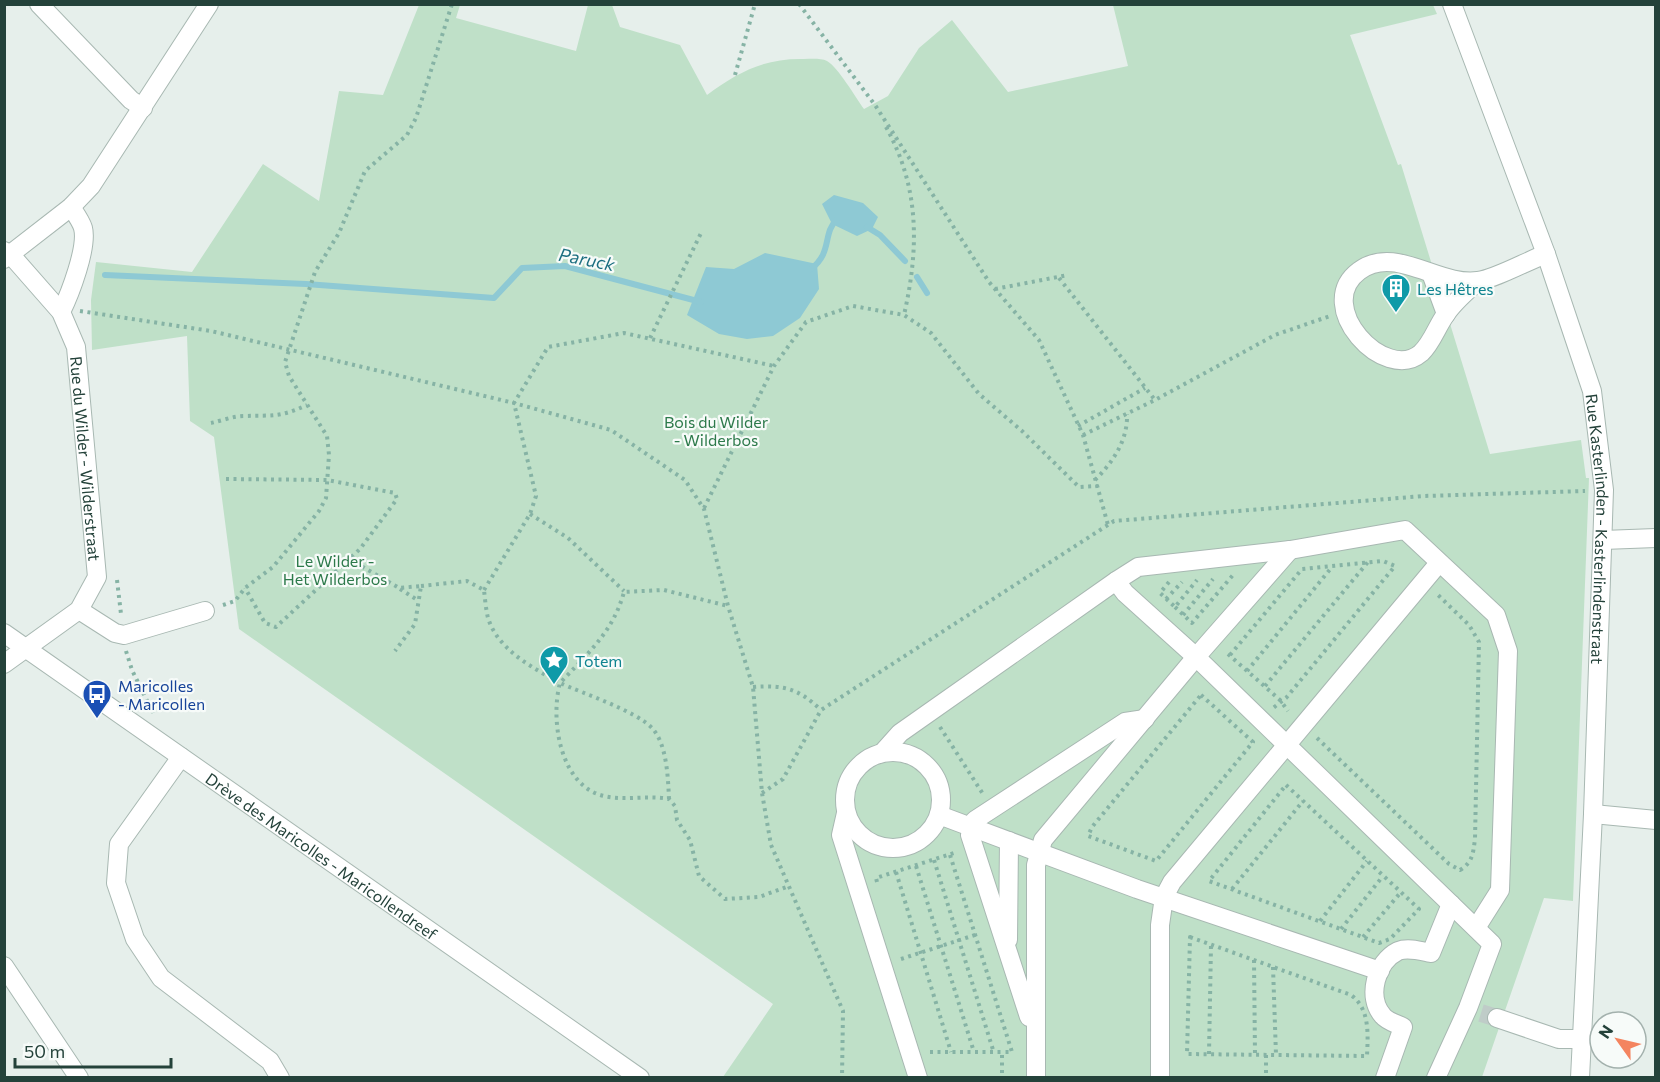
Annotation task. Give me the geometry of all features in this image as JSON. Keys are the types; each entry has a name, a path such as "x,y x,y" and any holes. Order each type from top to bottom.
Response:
{"street":[{"path":"39,4 131,100 143,108"},
{"name":"Rue du Wilder - Wilderstraat","path":"4,664 79,610 97,578 76,347 61,312 6,255 71,207 92,186 209,4"},
{"name":"Rue Kasterlinden - Kasterlindenstraat","path":"1452,4 1546,254 1592,391 1604,490 1593,814 1580,1077"},
{"path":"61,312 69,295 81,254 84,229 71,207"},
{"path":"1477,282 1432,276 1391,260 1360,270 1347,285 1344,311 1358,337 1376,353 1404,359 1420,354 1446,314 1477,282 1546,254"},
{"path":"1432,276 1446,314"},
{"path":"884,752 900,733 1116,580 1138,567 1290,550 1405,530 1496,615 1508,651 1500,890 1476,928"},
{"path":"1603,540 1656,538"},
{"path":"1036,1077 1034,1021 1036,865 1043,840 1196,657 1290,550"},
{"path":"1160,1077 1160,925 1164,897 1172,882 1440,563"},
{"path":"1116,580 1125,593 1196,657 1492,944 1482,1013 1436,1077"},
{"path":"79,610 115,633 124,635 205,611"},
{"name":"Drève des Maricolles - Maricollendreef","path":"4,633 640,1077"},
{"path":"1034,1021 1029,1018 970,835 972,827 975,819 1125,722 1144,719"},
{"path":"846,813 858,834 866,841 893,849 920,840 932,828 939,815 940,788 926,764 908,754 884,752 872,756 858,765 848,779 845,790 846,813 841,835 918,1077"},
{"path":"181,757 119,844 116,884 135,939 161,978 270,1061 280,1077"},
{"path":"1593,814 1656,820"},
{"path":"939,815 972,827 1009,848"},
{"path":"1007,948 1010,922 1009,848"},
{"path":"977,854 1009,848 1039,852 1380,971"},
{"path":"1385,1077 1403,1027 1383,1017 1376,1002 1374,984 1389,957 1400,950 1431,953 1451,904"},
{"path":"4,966 79,1077"},
{"path":"1482,1013 1559,1039 1583,1039"}],"path":[{"path":"205,611 235,601 245,588 273,567 319,511 326,498 327,436 289,376 285,362 291,350 315,272 339,233 365,171 407,135 416,118 452,4"},
{"path":"735,75 755,4"},
{"path":"799,4 874,105 989,282 1039,340 1083,435 1108,525"},
{"path":"874,105 899,151 909,186 915,234 914,264 904,315"},
{"path":"650,338 702,231"},
{"path":"995,289 1059,278 1068,274"},
{"path":"1059,278 1155,400"},
{"path":"704,509 774,366 806,322 853,306 904,315 931,333 979,394 1022,431 1079,487 1098,486"},
{"path":"61,312 90,311 160,322 291,350 514,403 610,430 685,480 704,509 728,606 753,687 762,793 771,845 843,1011 842,1077"},
{"path":"1083,435 1155,400 1275,334 1344,311"},
{"path":"774,366 624,333 548,347 514,403 536,496 530,514 484,590 489,620 504,644 528,666 629,714 652,728 663,753 668,776 669,799 675,806 677,820 690,840 699,876 719,896 725,899 759,897 789,886"},
{"path":"1078,426 1145,388"},
{"path":"212,423 244,416 279,416 307,405"},
{"path":"1095,480 1113,462 1128,423 1127,414"},
{"path":"226,479 327,480 395,493 397,499 360,549 276,627 264,623 245,588"},
{"path":"530,514 568,538 624,592 664,590 728,606"},
{"path":"349,559 419,601"},
{"path":"1230,655 1302,569 1383,561 1395,566 1286,698 1280,700"},
{"path":"1264,686 1368,562"},
{"path":"1247,670 1333,566"},
{"path":"1183,615 1215,576 1170,582 1160,593 1183,615 1192,623 1234,574 1225,575"},
{"path":"1175,607 1199,578"},
{"path":"1166,599 1183,580"},
{"path":"399,588 467,581 484,590"},
{"path":"395,651 415,624 421,586"},
{"path":"1314,735 1449,864 1460,870 1468,865 1473,855 1474,839 1479,642 1469,625 1433,591"},
{"path":"624,592 617,615 598,641 560,683 555,703 556,722 568,766 579,782 589,791 606,797 669,799"},
{"path":"1223,649 1280,700 1287,711"},
{"path":"753,687 778,685 804,694 820,710"},
{"path":"1202,695 1253,742 1156,861 1148,859 1088,836 1092,827 1202,695"},
{"path":"937,721 992,808"},
{"path":"762,793 783,779"},
{"path":"1286,785 1303,801 1419,909 1390,939 1379,943 1209,881 1286,785"},
{"path":"1232,889 1303,801"},
{"path":"879,888 876,878 950,855 977,854"},
{"path":"927,1042 930,1053 1012,1052 950,855"},
{"path":"934,860 994,1053"},
{"path":"1320,921 1367,861"},
{"path":"916,866 974,1052"},
{"path":"896,872 951,1052"},
{"path":"1341,929 1383,876"},
{"path":"1363,937 1401,892"},
{"path":"901,959 1000,927"},
{"path":"1190,937 1211,945 1351,995 1358,1000 1368,1028 1367,1056 1187,1054 1190,937"},
{"path":"1209,1054 1211,945"},
{"path":"898,949 904,969"},
{"path":"1254,960 1255,1054"},
{"path":"1273,967 1276,1055"},
{"path":"1002,1052 1002,1077"},
{"path":"1266,1055 1266,1077"}],"green space":[{"path":"419,5 460,5 456,18 576,51 588,5 612,5 620,27 680,45 707,95 741,73 764,64 790,59 819,59 827,61 836,69 864,109 888,96 919,48 952,20 1008,92 1128,66 1113,5 1433,5 1437,14 1350,35 1398,165 1401,164 1490,454 1581,440 1586,478 1589,478 1573,901 1544,898 1482,1077 723,1077 773,1004 239,629 214,437 190,421 187,336 92,350 91,300 96,262 192,272 263,164 319,201 339,91 383,95"}],"water":[{"path":"834,195 863,203 878,217 872,229 857,236 832,224 822,204"},
{"path":"765,253 817,264 819,289 800,318 773,336 747,339 719,334 687,315 706,267 734,269"}],"waterway":[{"name":"Paruck","path":"811,269 822,256 832,225 837,219"},
{"name":"Paruck","path":"867,227 880,235 905,261"},
{"name":"Paruck","path":"105,275 306,284 494,298 522,268 565,266 701,302"},
{"name":"Paruck","path":"917,277 927,293"}],"tunnel":[{"path":"1481,1013 1497,1018"}],"place":[{"name":"Les Hêtres","path":"1396,314"},
{"name":"Totem","path":"554,686"},
{"name":"Maricolles - Maricollen","path":"97,720"}],"park label":[{"name":"Bois du Wilder - Wilderbos","path":"716,430"},
{"name":"Le Wilder - Het Wilderbos","path":"335,569"}]}
